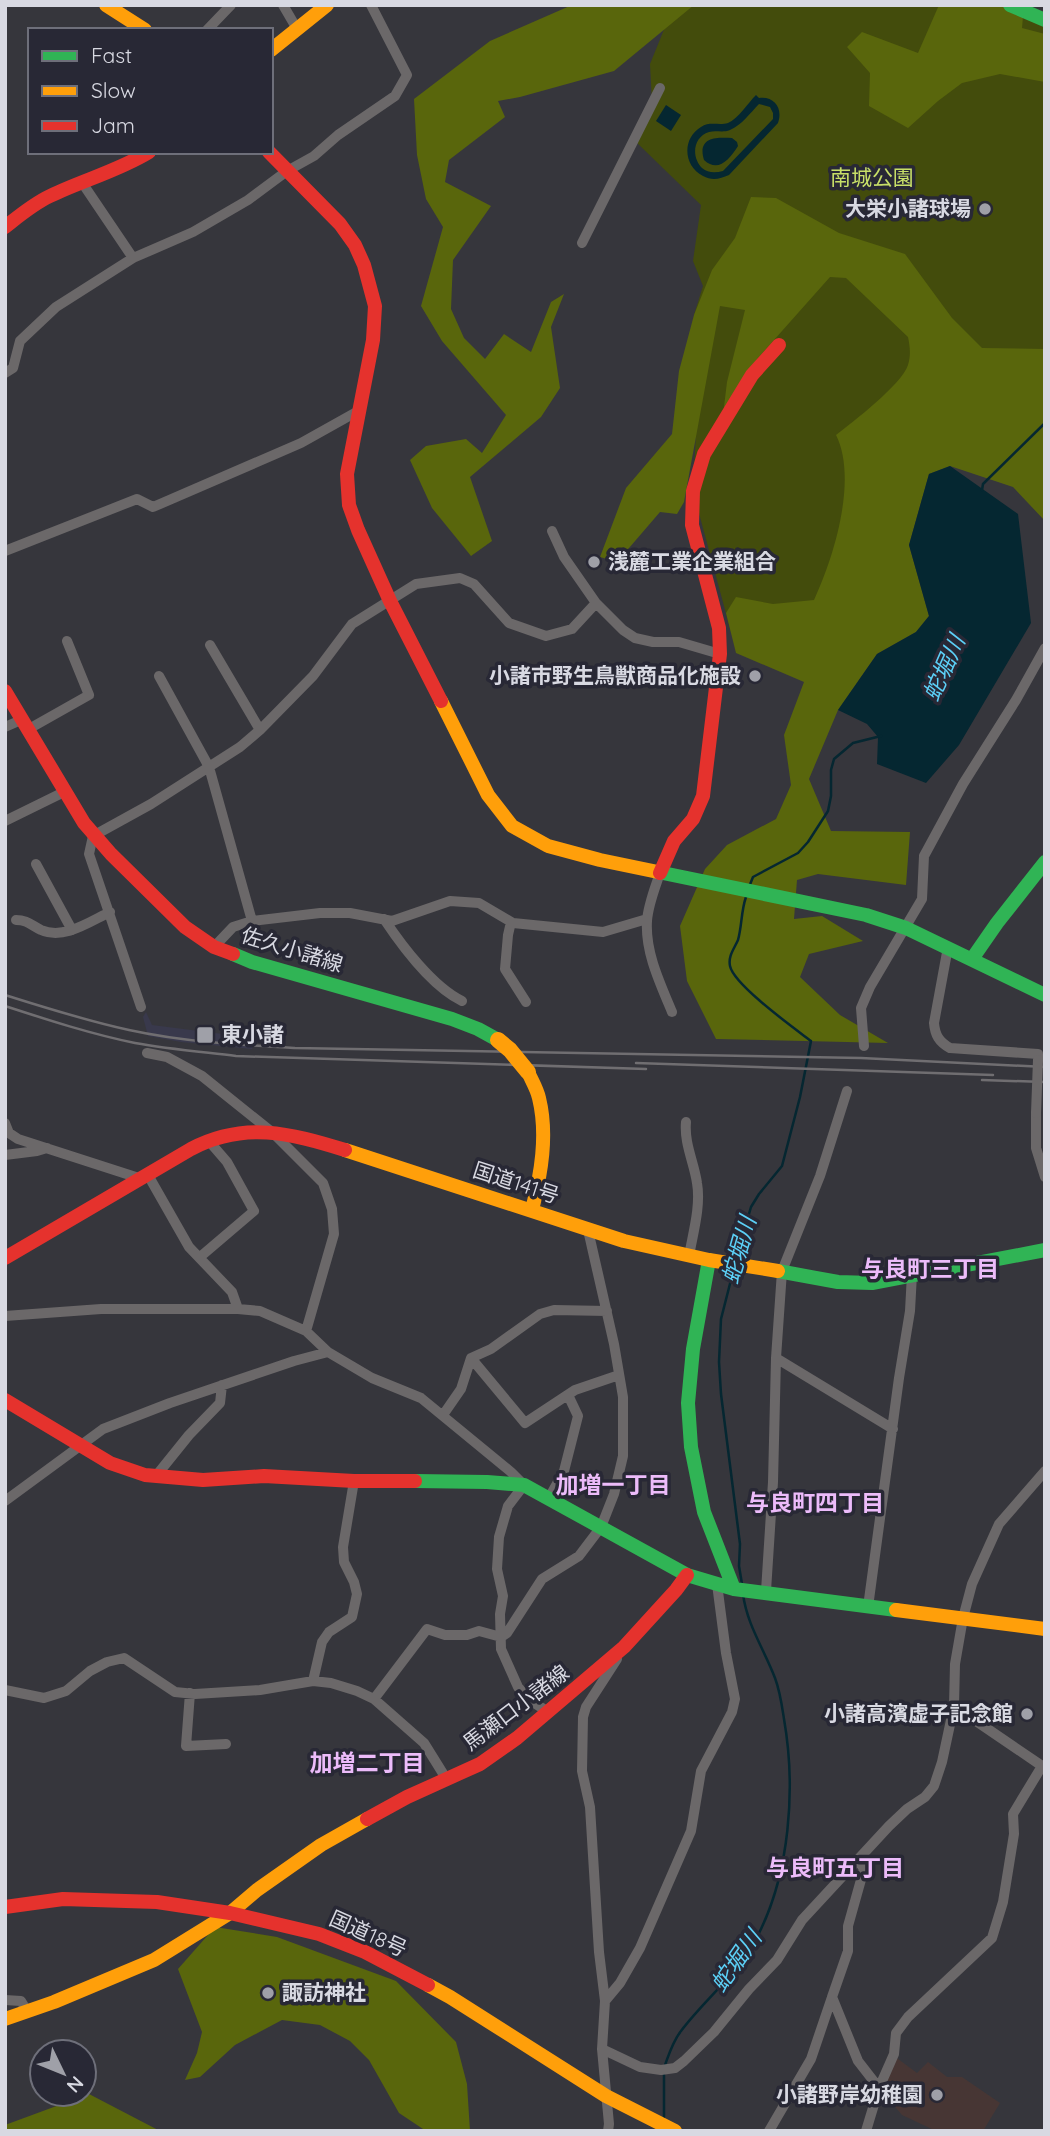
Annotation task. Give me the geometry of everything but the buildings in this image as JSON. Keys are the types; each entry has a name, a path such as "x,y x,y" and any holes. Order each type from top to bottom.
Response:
{"main road":[{"path":"106,5 142,28"},
{"path":"273,48 327,5"},
{"path":"1010,5 1045,20"},
{"path":"5,228 49,197 117,171 146,154"},
{"path":"271,154 340,225 355,245 370,283 374,306 373,340 347,474 349,505 390,601 488,795 512,826 548,846 600,860 866,915 906,928 1045,995"},
{"path":"660,873 674,841 693,819 703,796 720,654 719,628 692,525 693,491 704,454 752,375 779,345"},
{"name":"佐久小諸線","path":"5,691 64,792 93,835 185,927 214,947 252,962 452,1018 478,1029 510,1049 528,1072 538,1096 543,1141 541,1167 532,1210"},
{"path":"972,959 1045,862"},
{"name":"国道141号","path":"5,1258 190,1148 239,1132 273,1133 316,1141 624,1241 709,1260 838,1282 872,1283 1045,1250"},
{"path":"709,1260 688,1403 691,1447 704,1512 734,1588"},
{"path":"5,1400 110,1463 145,1475 203,1480 264,1476 524,1485 688,1575 717,1584 868,1607 1045,1629"},
{"name":"馬瀬口小諸線","path":"5,2019 155,1960 230,1913 321,1844 407,1797 480,1764 517,1738 598,1671 624,1647 688,1575"},
{"name":"国道18号","path":"5,1907 63,1899 157,1902 230,1913 319,1934 365,1952 450,1997 606,2096 675,2131"}],"street":[{"path":"209,28 230,5"},
{"path":"284,5 297,29"},
{"path":"5,373 13,368 20,341 56,307 133,258 193,232 248,201 395,96 407,75 370,5"},
{"path":"582,243 660,88"},
{"path":"83,184 133,258"},
{"path":"5,551 137,499 153,508 301,443 360,410"},
{"path":"552,531 564,557 596,603 623,630 635,638 653,642 679,642 720,654"},
{"path":"141,1007 89,854 93,835 151,804 240,747 313,676 352,624 416,584 460,578 474,584 509,623 546,636 572,629 596,603"},
{"path":"5,727 24,725 89,695 67,641"},
{"path":"210,645 260,730"},
{"path":"864,1046 861,1008 922,899 924,856 1045,648"},
{"path":"159,676 209,767 252,922"},
{"path":"5,821 64,792"},
{"path":"36,864 72,930"},
{"path":"660,873 647,919 647,942 672,1012"},
{"path":"214,947 233,928 252,922 320,913 350,913 392,921 450,901 480,902 511,922 603,932 647,919"},
{"path":"16,920 26,920 43,931 66,933 110,912"},
{"path":"384,919 405,950 450,995 462,1001"},
{"path":"511,922 505,970 526,1002"},
{"path":"948,947 934,1023 936,1035 950,1048 1033,1057 1036,1148 1045,1177"},
{"path":"147,1053 167,1057 202,1076 273,1133 323,1183 332,1209 334,1234 306,1331"},
{"path":"766,1591 782,1271 820,1176 847,1091"},
{"path":"686,1122 685,1137 698,1193 689,1256"},
{"path":"5,1123 9,1133 18,1139 145,1177 189,1247 232,1292 238,1309"},
{"path":"200,1257 254,1211 226,1162 208,1140"},
{"path":"5,1155 47,1148"},
{"path":"374,1699 427,1629 445,1635 467,1635 479,1631 500,1637 507,1633 542,1579 579,1556 601,1527 614,1494 623,1456 622,1397 607,1311 588,1230"},
{"path":"868,1607 910,1311 912,1274"},
{"path":"5,1316 101,1309 260,1311 306,1331 328,1352 372,1378 421,1398 524,1485 508,1506 499,1537 497,1569 503,1596 500,1614 501,1649 518,1687 527,1698 548,1712"},
{"path":"443,1415 461,1389 471,1358 491,1349 540,1314 554,1310 607,1311"},
{"path":"5,1501 103,1429 222,1385 328,1352"},
{"path":"471,1358 525,1423 575,1390 619,1375"},
{"path":"776,1358 893,1429"},
{"path":"156,1476 189,1435 220,1403 222,1385"},
{"path":"549,1499 564,1471 578,1416 568,1395"},
{"path":"602,2049 640,2067 661,2070 674,2068 684,2061 714,2032 777,1960 802,1920 889,1826 925,1797 934,1786 954,1706 956,1664 963,1618 972,1584 999,1524 1045,1471"},
{"path":"313,1681 322,1642 329,1632 352,1617 357,1594 344,1562 343,1547 354,1481"},
{"path":"605,2001 620,1983 645,1937 691,1831 702,1771 732,1712 735,1699 717,1584"},
{"path":"608,2131 602,2049 605,2001 599,1952 590,1807 582,1771 583,1717 586,1707 624,1647"},
{"path":"5,1690 44,1698 66,1691 90,1671 107,1662 124,1658 175,1692 260,1690 313,1681 331,1683 374,1699 424,1743 447,1780"},
{"path":"190,1693 186,1746 226,1744"},
{"path":"866,2131 879,2088 894,2054 896,2033 908,2017 992,1938 1003,1902 1014,1834 1013,1814 1043,1767 954,1706"},
{"path":"769,2131 811,2059 848,1951 848,1926 864,1869 858,1860"},
{"path":"832,1997 858,2061 879,2088"},
{"path":"5,2000 21,2001 27,2011"}],"shaded area":[{"name":"東小諸","path":"146,1012 152,1025 254,1038 252,1049 148,1036 143,1017"},
{"name":"小諸野岸幼稚園","path":"894,2056 917,2073 928,2062 947,2077 962,2077 1000,2103 983,2131 936,2131 902,2115 879,2088"}],"green space":[{"path":"572,5 694,5 614,71 498,101 505,117 449,160 445,182 491,206 453,260 451,309 464,338 485,359 504,334 531,352 551,302 564,294 551,327 560,388 541,417 470,477 492,541 471,556 432,508 410,460 426,446 466,439 482,453 506,415 442,341 421,306 443,227 426,199 417,155 414,99 490,41"},
{"name":"南城公園","path":"674,5 998,5 1045,25 1045,414 965,360 893,510 910,609 731,632 693,491 697,414 694,315 703,286 693,261 701,205 633,139 652,102 650,64"},
{"path":"939,5 1024,5 1022,28 1045,34 1045,82 1000,74 962,83 908,128 869,106 870,73 847,47 862,32 918,53"},
{"path":"751,197 776,198 839,233 905,254 952,318 982,348 1045,349 1045,521 1013,487 950,466 929,474 909,545 929,616 916,632 877,654 838,710 809,779 831,831 910,832 906,885 818,874 797,880 794,919 822,916 863,941 809,954 800,977 840,1015 888,1043 716,1039 687,981 680,926 705,869 727,845 776,819 791,785 784,735 804,682 736,653 726,613 736,597 773,604 814,600 829,562 841,518 845,473 836,435 876,402 904,373 910,358 908,337 846,278 830,277 757,359 723,415 727,382 745,310 720,306 684,502 677,514 660,512 617,562 600,557 626,488 672,434 679,371 694,315 712,270 735,238"},
{"path":"215,1927 277,1937 396,1981 456,2042 467,2084 470,2131 426,2131 399,2113 369,2060 350,2041 320,2025 282,2020 235,2045 200,2077 185,2080 197,2053 202,2032 178,1969"},
{"path":"98,2099 160,2131 5,2131 5,2125 51,2108 98,2108"}],"water":[{"path":"756,95 776,104 778,123 729,175 706,178 696,171 689,159 687,152 690,138 704,125 732,121","holes":["759,104 770,107 773,119 723,171 707,171 698,164 695,148 700,138 712,131 734,128"]},
{"path":"666,105 681,115 671,131 656,121"},
{"path":"732,138 738,146 727,160 714,165 704,160 703,147 709,140"},
{"path":"950,466 1018,514 1031,623 959,745 926,783 877,764 878,737 867,724 838,710 877,654 916,632 929,616 909,545 929,474"}],"waterway":[{"name":"蛇堀川","path":"982,490 983,484 1045,423"},
{"name":"蛇堀川","path":"749,887 753,877 798,853 808,842 828,811 834,759 853,743 881,736"},
{"name":"蛇堀川","path":"737,1255 751,1207 782,1166 811,1041 753,995 730,966 746,897"},
{"name":"蛇堀川","path":"733,1272 721,1319 719,1362 740,1544 742,1584"},
{"name":"蛇堀川","path":"665,2065 678,2035 731,1975 757,1937 777,1886 783,1859 789,1773 781,1699 771,1667 752,1627 743,1594"},
{"name":"蛇堀川","path":"664,2075 664,2117"}],"railway":[{"path":"5,995 129,1030 254,1046 861,1058 1045,1067"},
{"path":"5,1006 135,1043 236,1056 646,1069"},
{"path":"636,1063 993,1075"},
{"path":"982,1080 1045,1082"}],"traffic: fast":[{"path":"1010,5 1045,20"},
{"path":"972,959 1045,862"},
{"path":"658,872 866,915 906,928 1045,995"},
{"path":"233,954 252,962 452,1019 498,1040"},
{"path":"778,1271 838,1282 872,1283 1045,1250"},
{"path":"709,1260 693,1349 688,1403 691,1447 704,1512 734,1589"},
{"path":"415,1481 524,1485 687,1575 734,1589 896,1610"}],"traffic: slow":[{"path":"106,5 142,28"},
{"path":"273,48 327,5"},
{"path":"441,701 488,795 512,826 548,846 658,872"},
{"path":"498,1040 528,1072"},
{"path":"528,1072 538,1095 543,1126 541,1168 532,1210"},
{"path":"345,1150 624,1241 709,1260 778,1271"},
{"path":"896,1610 1045,1629"},
{"path":"5,2019 54,2002 154,1960 230,1913 257,1890 321,1845 367,1819"},
{"path":"428,1985 606,2096 675,2131"}],"traffic: jam":[{"path":"5,227 44,199 145,154"},
{"path":"271,154 340,224 355,245 364,265 375,306 373,340 347,474 349,505 390,601 441,701"},
{"path":"660,873 674,841 693,819 703,796 720,654 719,628 692,525 693,491 704,454 752,375 779,345"},
{"path":"5,691 84,823 111,854 185,927 214,947 233,954"},
{"path":"5,1258 191,1149 211,1140 230,1135 267,1133 305,1139 345,1150"},
{"path":"5,1400 110,1463 145,1475 203,1480 264,1476 415,1481"},
{"path":"367,1819 407,1797 480,1764 517,1738 624,1647 687,1575"},
{"path":"5,1907 63,1899 157,1902 230,1913 319,1934 365,1952 428,1985"}],"place":[{"name":"大栄小諸球場","path":"985,209"},
{"name":"浅麓工業企業組合","path":"594,562"},
{"name":"小諸市野生鳥獣商品化施設","path":"755,676"},
{"name":"東小諸","path":"205,1035"},
{"name":"小諸高濱虚子記念館","path":"1027,1714"},
{"name":"諏訪神社","path":"268,1993"},
{"name":"小諸野岸幼稚園","path":"937,2095"}],"district":[{"name":"与良町三丁目","path":"930,1269"},
{"name":"加増一丁目","path":"613,1485"},
{"name":"与良町四丁目","path":"815,1503"},
{"name":"加増二丁目","path":"367,1763"},
{"name":"与良町五丁目","path":"835,1868"}]}
